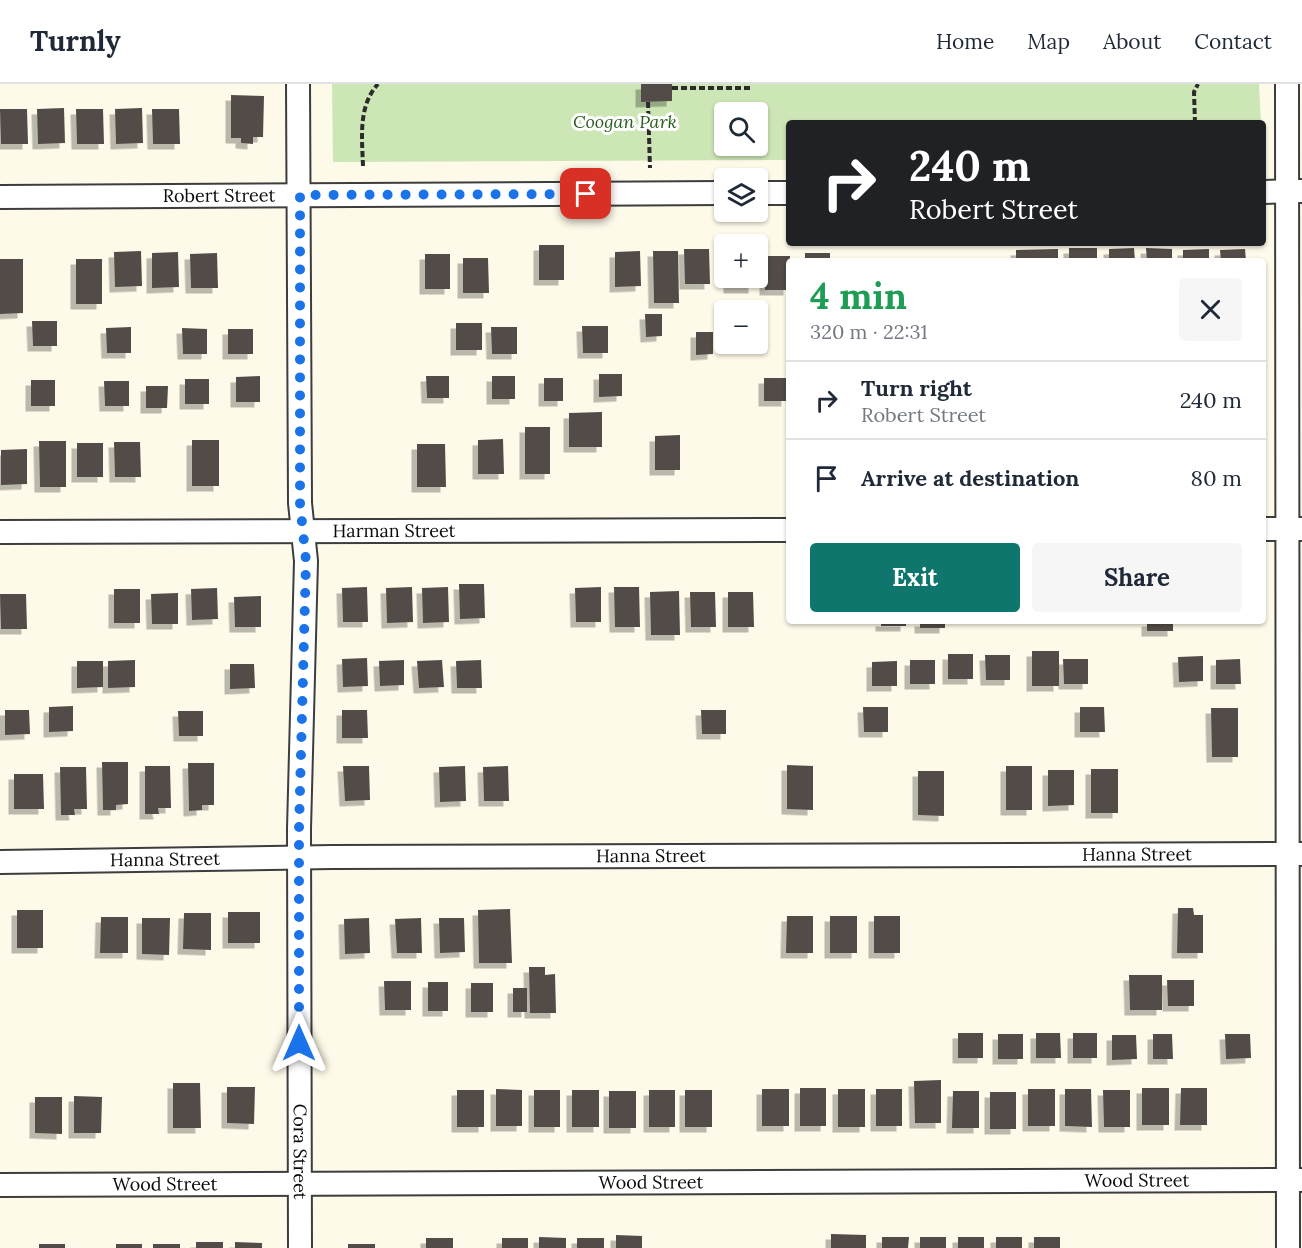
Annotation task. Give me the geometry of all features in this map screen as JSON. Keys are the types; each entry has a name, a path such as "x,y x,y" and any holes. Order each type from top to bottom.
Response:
{"street":[{"name":"Cora Street","path":"298,84 300,503 306,561 299,857 300,1248"},
{"path":"1287,84 1295,191 1295,1180 1287,1248"},
{"path":"1266,192 1295,191"},
{"name":"Robert Street","path":"0,197 714,193"},
{"path":"768,193 786,193"},
{"path":"1266,529 1295,529"},
{"name":"Harman Street","path":"0,532 786,530"},
{"name":"Hanna Street","path":"0,862 299,857 1295,854"},
{"name":"Wood Street","path":"0,1185 299,1182 1295,1180"}],"path":[{"path":"363,166 362,134 366,96 378,84"},
{"path":"1195,120 1194,92 1198,84"},
{"path":"672,88 752,88"},
{"path":"648,102 650,168"}],"green space":[{"name":"Coogan Park","path":"332,84 1259,84 1261,120 786,120 786,160 333,162"}],"building":[{"path":"641,84 672,84 672,101 641,102"},
{"path":"231,95 264,96 263,137 253,137 253,144 241,143 241,138 231,138"},
{"path":"64,108 65,143 38,144 37,109"},
{"path":"142,108 143,143 116,144 115,109"},
{"path":"0,109 27,109 28,144 1,144"},
{"path":"76,109 103,109 104,144 77,144"},
{"path":"152,109 179,109 180,144 153,144"},
{"path":"539,245 564,245 564,280 539,280"},
{"path":"1069,248 1097,248 1097,258 1069,258"},
{"path":"1134,248 1135,258 1109,258 1109,249"},
{"path":"1146,248 1172,249 1172,258 1147,258"},
{"path":"684,249 709,249 710,284 685,284"},
{"path":"1058,249 1058,258 1016,258 1016,250"},
{"path":"1209,249 1209,258 1183,258 1183,250"},
{"path":"1245,249 1246,258 1221,258 1220,250"},
{"path":"141,251 142,286 115,287 114,252"},
{"path":"640,251 641,286 615,287 615,252"},
{"path":"653,251 678,251 679,303 654,303"},
{"path":"178,252 179,287 152,288 152,253"},
{"path":"217,253 218,288 191,288 190,254"},
{"path":"805,253 830,253 830,258 805,258"},
{"path":"425,254 450,254 450,289 425,289"},
{"path":"768,256 790,256 786,258 786,290 765,290 768,288"},
{"path":"463,258 488,258 489,293 463,293"},
{"path":"0,259 23,259 23,313 0,314"},
{"path":"76,259 102,259 102,304 76,304"},
{"path":"645,314 662,314 662,336 646,337"},
{"path":"32,321 57,321 57,346 33,346"},
{"path":"456,323 482,323 482,350 456,350"},
{"path":"582,326 608,326 608,353 583,353"},
{"path":"131,327 131,353 107,353 106,328"},
{"path":"491,327 517,327 517,354 492,354"},
{"path":"182,328 207,329 207,354 183,354"},
{"path":"228,329 253,329 253,354 228,354"},
{"path":"696,332 713,332 713,354 696,355"},
{"path":"599,374 622,374 622,396 599,397"},
{"path":"260,376 260,402 236,402 236,377"},
{"path":"426,376 449,376 449,398 427,398"},
{"path":"492,376 515,376 515,399 492,399"},
{"path":"544,378 563,378 563,401 544,401"},
{"path":"764,378 786,378 786,401 764,401"},
{"path":"185,379 209,379 209,404 185,404"},
{"path":"31,380 55,380 55,406 31,406"},
{"path":"104,381 129,381 129,406 105,406"},
{"path":"146,386 168,386 167,408 146,408"},
{"path":"602,412 602,447 569,447 569,413"},
{"path":"525,427 550,427 550,474 525,474"},
{"path":"680,435 680,470 655,470 655,436"},
{"path":"503,439 504,474 478,474 478,440"},
{"path":"192,440 219,440 219,486 192,486"},
{"path":"39,441 66,441 66,487 40,487"},
{"path":"114,442 140,442 141,477 115,477"},
{"path":"77,443 103,443 103,477 77,477"},
{"path":"417,444 445,444 446,487 417,487"},
{"path":"27,449 27,484 1,485 1,450"},
{"path":"459,584 484,584 485,618 460,619"},
{"path":"367,587 368,622 343,622 342,588"},
{"path":"412,587 413,622 387,623 386,588"},
{"path":"448,587 449,622 423,623 422,588"},
{"path":"601,587 601,622 576,622 575,588"},
{"path":"614,587 639,587 640,627 615,627"},
{"path":"217,588 218,619 192,620 191,589"},
{"path":"114,589 140,589 140,623 114,623"},
{"path":"679,591 680,635 651,635 650,592"},
{"path":"690,592 715,592 716,627 691,627"},
{"path":"728,592 753,592 754,627 728,627"},
{"path":"178,593 178,624 152,624 151,594"},
{"path":"0,594 26,594 27,629 1,629"},
{"path":"261,596 261,627 235,627 234,597"},
{"path":"881,624 906,624 906,626 881,626"},
{"path":"920,624 945,624 945,628 920,628"},
{"path":"1147,624 1173,624 1173,631 1147,631"},
{"path":"1032,651 1059,651 1059,686 1032,686"},
{"path":"948,654 973,654 973,679 948,679"},
{"path":"985,655 1010,655 1010,680 986,680"},
{"path":"1203,656 1203,681 1179,682 1178,657"},
{"path":"367,658 368,686 343,687 342,659"},
{"path":"1063,659 1088,659 1088,684 1064,684"},
{"path":"1240,659 1241,684 1216,684 1216,660"},
{"path":"135,660 135,687 108,688 108,661"},
{"path":"404,660 404,685 380,686 379,661"},
{"path":"442,660 444,687 419,688 417,661"},
{"path":"481,660 482,688 457,688 456,661"},
{"path":"910,660 935,660 935,684 910,684"},
{"path":"77,661 103,661 103,687 77,688"},
{"path":"897,661 897,686 872,686 872,662"},
{"path":"230,664 254,664 255,688 230,689"},
{"path":"73,706 73,731 49,732 49,707"},
{"path":"863,707 888,707 888,732 864,732"},
{"path":"1080,707 1104,707 1105,732 1080,732"},
{"path":"1211,708 1238,708 1238,757 1212,757"},
{"path":"5,710 29,710 30,734 5,735"},
{"path":"342,710 367,710 368,738 342,738"},
{"path":"701,710 726,710 726,734 702,734"},
{"path":"178,711 203,711 203,736 179,736"},
{"path":"102,762 128,762 128,804 116,805 116,810 103,810"},
{"path":"188,763 214,763 214,805 202,805 202,810 189,811"},
{"path":"787,765 813,766 813,810 787,809"},
{"path":"145,766 170,766 171,808 158,808 159,814 145,814"},
{"path":"343,766 369,766 370,800 345,801"},
{"path":"465,766 466,801 440,802 439,767"},
{"path":"508,766 509,801 484,801 483,767"},
{"path":"1006,766 1032,766 1032,810 1006,810"},
{"path":"60,767 86,767 87,809 74,809 75,815 61,815"},
{"path":"1091,769 1118,769 1118,813 1091,813"},
{"path":"1048,770 1074,770 1074,805 1048,806"},
{"path":"918,771 944,771 944,816 918,815"},
{"path":"14,774 43,774 44,809 14,809"},
{"path":"1178,908 1193,908 1194,915 1203,915 1203,953 1177,953"},
{"path":"510,909 512,963 479,963 478,910"},
{"path":"17,910 43,910 43,948 17,948"},
{"path":"228,912 260,912 260,943 228,943"},
{"path":"184,913 211,913 211,950 183,949"},
{"path":"787,916 813,916 813,953 786,953"},
{"path":"830,916 857,916 857,953 830,953"},
{"path":"874,916 900,916 900,953 874,953"},
{"path":"101,917 128,917 128,953 100,953"},
{"path":"142,918 170,918 169,955 142,954"},
{"path":"369,918 370,953 345,954 344,919"},
{"path":"421,918 422,953 397,953 395,919"},
{"path":"439,918 464,918 465,952 440,953"},
{"path":"529,967 545,967 545,975 555,974 556,1013 530,1013"},
{"path":"1129,975 1162,975 1162,1010 1130,1010"},
{"path":"1167,980 1194,980 1194,1006 1168,1006"},
{"path":"384,981 411,981 411,1010 385,1010"},
{"path":"428,982 448,982 448,1011 428,1011"},
{"path":"471,983 493,983 493,1012 471,1012"},
{"path":"513,988 527,988 527,1012 513,1012"},
{"path":"958,1033 983,1033 983,1058 958,1058"},
{"path":"1036,1033 1060,1033 1061,1058 1036,1058"},
{"path":"1073,1033 1097,1033 1097,1058 1073,1058"},
{"path":"998,1034 1023,1034 1023,1059 998,1059"},
{"path":"1153,1034 1172,1034 1173,1059 1153,1059"},
{"path":"1225,1034 1250,1034 1251,1058 1226,1059"},
{"path":"1112,1035 1136,1035 1137,1059 1112,1060"},
{"path":"941,1080 941,1123 915,1123 914,1081"},
{"path":"173,1083 200,1083 201,1128 173,1128"},
{"path":"227,1087 255,1087 254,1124 227,1123"},
{"path":"800,1088 826,1088 826,1126 800,1126"},
{"path":"1142,1088 1169,1088 1169,1125 1142,1125"},
{"path":"1181,1088 1207,1088 1207,1125 1180,1125"},
{"path":"496,1089 522,1090 522,1126 496,1126"},
{"path":"762,1089 789,1089 789,1126 762,1126"},
{"path":"838,1089 865,1089 865,1127 838,1127"},
{"path":"876,1089 902,1089 902,1126 876,1126"},
{"path":"1028,1089 1055,1089 1055,1126 1028,1126"},
{"path":"1065,1089 1091,1089 1092,1127 1065,1126"},
{"path":"457,1090 484,1090 484,1127 457,1127"},
{"path":"534,1090 560,1090 560,1127 534,1127"},
{"path":"572,1090 599,1090 599,1127 572,1127"},
{"path":"649,1090 675,1090 675,1127 649,1127"},
{"path":"685,1090 712,1090 712,1127 685,1127"},
{"path":"1103,1090 1130,1090 1130,1127 1104,1127"},
{"path":"609,1091 636,1091 636,1128 609,1128"},
{"path":"953,1091 979,1091 979,1128 952,1128"},
{"path":"990,1092 1016,1092 1016,1129 990,1129"},
{"path":"74,1096 102,1097 101,1133 74,1133"},
{"path":"35,1097 62,1097 62,1134 35,1133"},
{"path":"831,1234 866,1235 866,1248 831,1248"},
{"path":"616,1235 642,1236 642,1248 616,1248"},
{"path":"539,1237 566,1238 566,1248 539,1248"},
{"path":"882,1237 909,1237 908,1248 882,1248"},
{"path":"920,1237 946,1237 946,1248 920,1248"},
{"path":"958,1237 984,1237 984,1248 958,1248"},
{"path":"996,1237 1022,1237 1022,1248 996,1248"},
{"path":"1034,1237 1060,1237 1060,1248 1034,1248"},
{"path":"426,1238 453,1238 453,1248 426,1248"},
{"path":"502,1238 528,1238 528,1248 502,1248"},
{"path":"577,1238 604,1238 604,1248 577,1248"},
{"path":"196,1242 223,1242 223,1248 196,1248"},
{"path":"235,1242 262,1243 262,1248 235,1248"},
{"path":"39,1244 65,1244 65,1248 39,1248"},
{"path":"116,1244 142,1244 142,1248 116,1248"},
{"path":"153,1244 180,1244 180,1248 153,1248"},
{"path":"348,1244 375,1244 375,1248 348,1248"}],"route":[{"path":"299,1043 299,829 306,561 300,503 300,195 586,194"}]}
